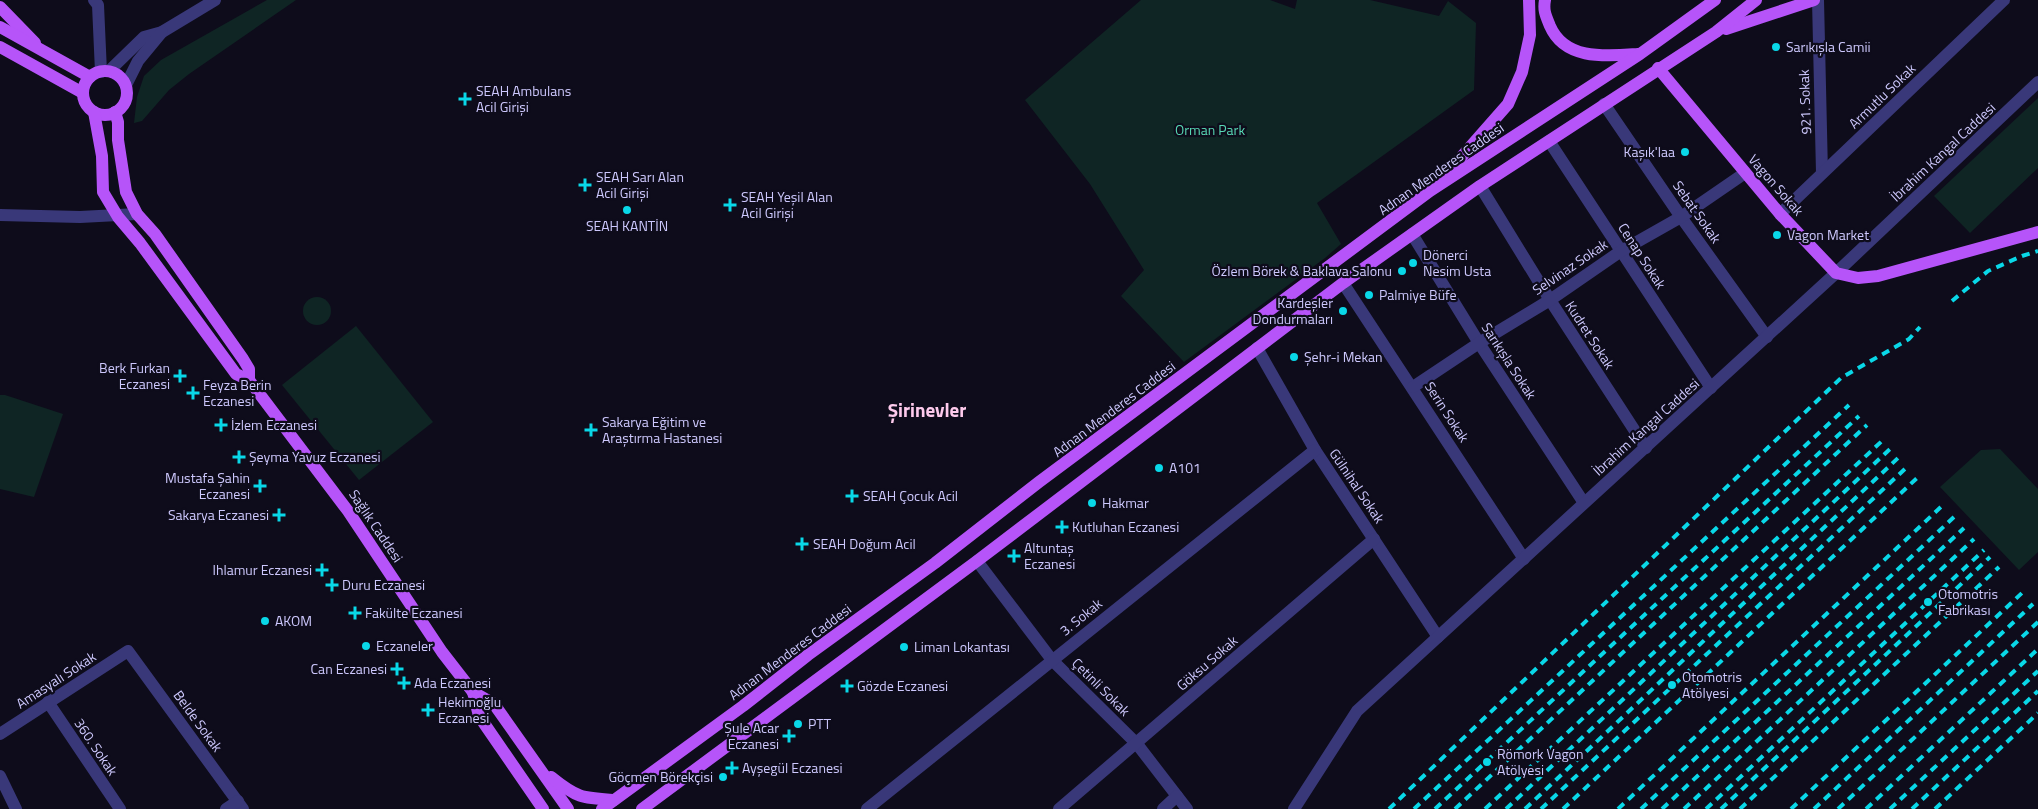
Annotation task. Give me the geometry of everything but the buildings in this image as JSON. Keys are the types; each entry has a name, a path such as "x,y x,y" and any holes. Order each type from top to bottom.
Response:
{"main road":[{"path":"1430,191 1508,104 1522,72 1530,35 1529,0"},
{"path":"1545,0 1543,10 1554,35 1573,50 1600,56 1640,54"},
{"name":"Adnan Menderes Caddesi","path":"602,809 935,563 1039,482 1430,191 1640,54 1715,0"},
{"path":"642,809 977,561 1344,282 1480,186 1658,68 1716,32 1756,0"},
{"path":"1716,32 1816,0"},
{"path":"0,7 42,52"},
{"path":"0,27 42,52 100,73 119,76 126,85 127,96 123,106 115,112 101,114 94,112 88,107 83,94 85,84 100,73"},
{"path":"0,47 83,94"},
{"name":"Vagon Sokak","path":"1658,68 1780,214 1836,274"},
{"name":"Sağlık Caddesi","path":"94,112 102,156 103,192 118,217 140,243 236,374 249,380 348,510 442,652 473,692 494,704 568,809"},
{"name":"Sağlık Caddesi","path":"115,112 118,122 118,140 126,192 137,214 154,234 243,359 248,369 249,380"},
{"path":"1836,274 1858,278 1878,276 2038,232"},
{"name":"Sağlık Caddesi","path":"473,692 479,716 540,806"},
{"path":"539,768 575,795 591,799 614,800"}],"street":[{"path":"100,73 144,37 162,32 215,0"},
{"name":"921. Sokak","path":"1816,0 1822,173"},
{"name":"Armutlu Sokak","path":"1780,214 2004,0"},
{"path":"99,2 100,73"},
{"path":"126,85 138,61 151,48 162,32"},
{"name":"İbrahim Kangal Caddesi","path":"1294,809 1357,711 1836,274 2038,82"},
{"name":"Sebat Sokak","path":"1604,104 1766,337"},
{"name":"Cenap Sokak","path":"1549,140 1711,388"},
{"name":"Selvinaz Sokak","path":"1413,387 1479,343 1550,300 1621,251 1681,217 1745,173"},
{"name":"Kudret Sokak","path":"1480,186 1550,300 1646,448"},
{"path":"0,215 118,217 137,214"},
{"name":"Sarıkışla Sokak","path":"1412,234 1479,343 1584,503"},
{"name":"Serin Sokak","path":"1344,282 1524,559"},
{"name":"Gülnihal Sokak","path":"1257,348 1315,450 1438,637"},
{"name":"3. Sokak","path":"867,809 1315,450"},
{"name":"Göksu Sokak","path":"1059,809 1374,539"},
{"name":"Çetinli Sokak","path":"977,561 1052,660 1137,744 1187,809"},
{"name":"Amasyalı Sokak","path":"0,734 128,651"},
{"name":"Belde Sokak","path":"128,651 240,805"},
{"name":"360. Sokak","path":"48,702 120,809"},
{"path":"0,776 16,809"},
{"path":"1163,809 1177,796"},
{"path":"226,809 240,805"}],"green space":[{"path":"267,0 296,0 189,74 169,90 142,121 134,123 137,97 144,76 161,60"},
{"name":"Orman Park","path":"1141,0 1270,0 1295,9 1297,0 1370,0 1439,16 1448,1 1476,23 1474,90 1317,203 1341,244 1325,258 1184,362 1121,296 1144,270 1090,184 1025,100"},
{"path":"2038,98 2038,168 1970,233 1934,196"},
{"path":"317,297 327,301 331,311 327,321 317,325 307,321 303,311 307,301"},
{"path":"356,326 433,422 359,480 282,385"},
{"path":"0,395 63,414 34,497 0,489"},
{"path":"2000,449 2038,489 2038,552 2019,570 1940,487 1981,450"}],"railway":[{"path":"1952,301 1988,271 2038,251"},
{"path":"1389,809 1841,378 1909,339 1920,327"},
{"path":"1414,809 1849,405"},
{"path":"1435,809 1859,416"},
{"path":"1455,809 1867,425"},
{"path":"1485,809 1882,441"},
{"path":"1506,809 1890,449"},
{"path":"1525,809 1898,458"},
{"path":"1541,809 1907,467"},
{"path":"1563,809 1917,478"},
{"path":"1618,809 1943,505"},
{"path":"1641,809 1954,517"},
{"path":"1662,809 1964,528"},
{"path":"1684,809 1974,539"},
{"path":"1706,809 1984,550"},
{"path":"1721,809 1990,557"},
{"path":"1740,809 1999,567"},
{"path":"1791,809 2023,592"},
{"path":"1814,809 2033,604"},
{"path":"1838,809 2038,622"},
{"path":"1866,809 2038,649"},
{"path":"1890,809 2038,671"},
{"path":"1912,809 2038,691"},
{"path":"1935,809 2038,713"}],"place":[{"name":"Sarıkışla Camii","path":"1776,47"},
{"name":"SEAH Ambulans Acil Girişi","path":"465,99"},
{"name":"Kaşık'laa","path":"1685,152"},
{"name":"SEAH Sarı Alan Acil Girişi","path":"585,185"},
{"name":"SEAH Yeşil Alan Acil Girişi","path":"730,205"},
{"name":"SEAH KANTİN","path":"627,210"},
{"name":"Vagon Market","path":"1777,235"},
{"name":"Dönerci Nesim Usta","path":"1413,263"},
{"name":"Özlem Börek & Baklava Salonu","path":"1402,271"},
{"name":"Palmiye Büfe","path":"1369,295"},
{"name":"Kardeşler Dondurmaları","path":"1343,311"},
{"name":"Şehr-i Mekan","path":"1294,357"},
{"name":"Berk Furkan Eczanesi","path":"180,376"},
{"name":"Feyza Berin Eczanesi","path":"193,393"},
{"name":"İzlem Eczanesi","path":"221,425"},
{"name":"Sakarya Eğitim ve Araştırma Hastanesi","path":"591,430"},
{"name":"Şeyma Yavuz Eczanesi","path":"239,457"},
{"name":"A101","path":"1159,468"},
{"name":"Mustafa Şahin Eczanesi","path":"260,486"},
{"name":"SEAH Çocuk Acil","path":"852,496"},
{"name":"Hakmar","path":"1092,503"},
{"name":"Sakarya Eczanesi","path":"279,515"},
{"name":"Kutluhan Eczanesi","path":"1062,527"},
{"name":"SEAH Doğum Acil","path":"802,544"},
{"name":"Altuntaş Eczanesi","path":"1014,556"},
{"name":"Ihlamur Eczanesi","path":"322,570"},
{"name":"Duru Eczanesi","path":"332,585"},
{"name":"Otomotris Fabrikası","path":"1928,602"},
{"name":"Fakülte Eczanesi","path":"355,613"},
{"name":"AKOM","path":"265,621"},
{"name":"Eczaneler","path":"366,646"},
{"name":"Liman Lokantası","path":"904,647"},
{"name":"Can Eczanesi","path":"397,669"},
{"name":"Ada Eczanesi","path":"404,683"},
{"name":"Otomotris Atölyesi","path":"1672,685"},
{"name":"Gözde Eczanesi","path":"847,686"},
{"name":"Hekimoğlu Eczanesi","path":"428,710"},
{"name":"PTT","path":"798,724"},
{"name":"Şule Acar Eczanesi","path":"789,736"},
{"name":"Römork Vagon Atölyesi","path":"1487,762"},
{"name":"Ayşegül Eczanesi","path":"732,768"},
{"name":"Göçmen Börekçisi","path":"723,777"}],"district":[{"name":"Şirinevler","path":"927,410"}]}
